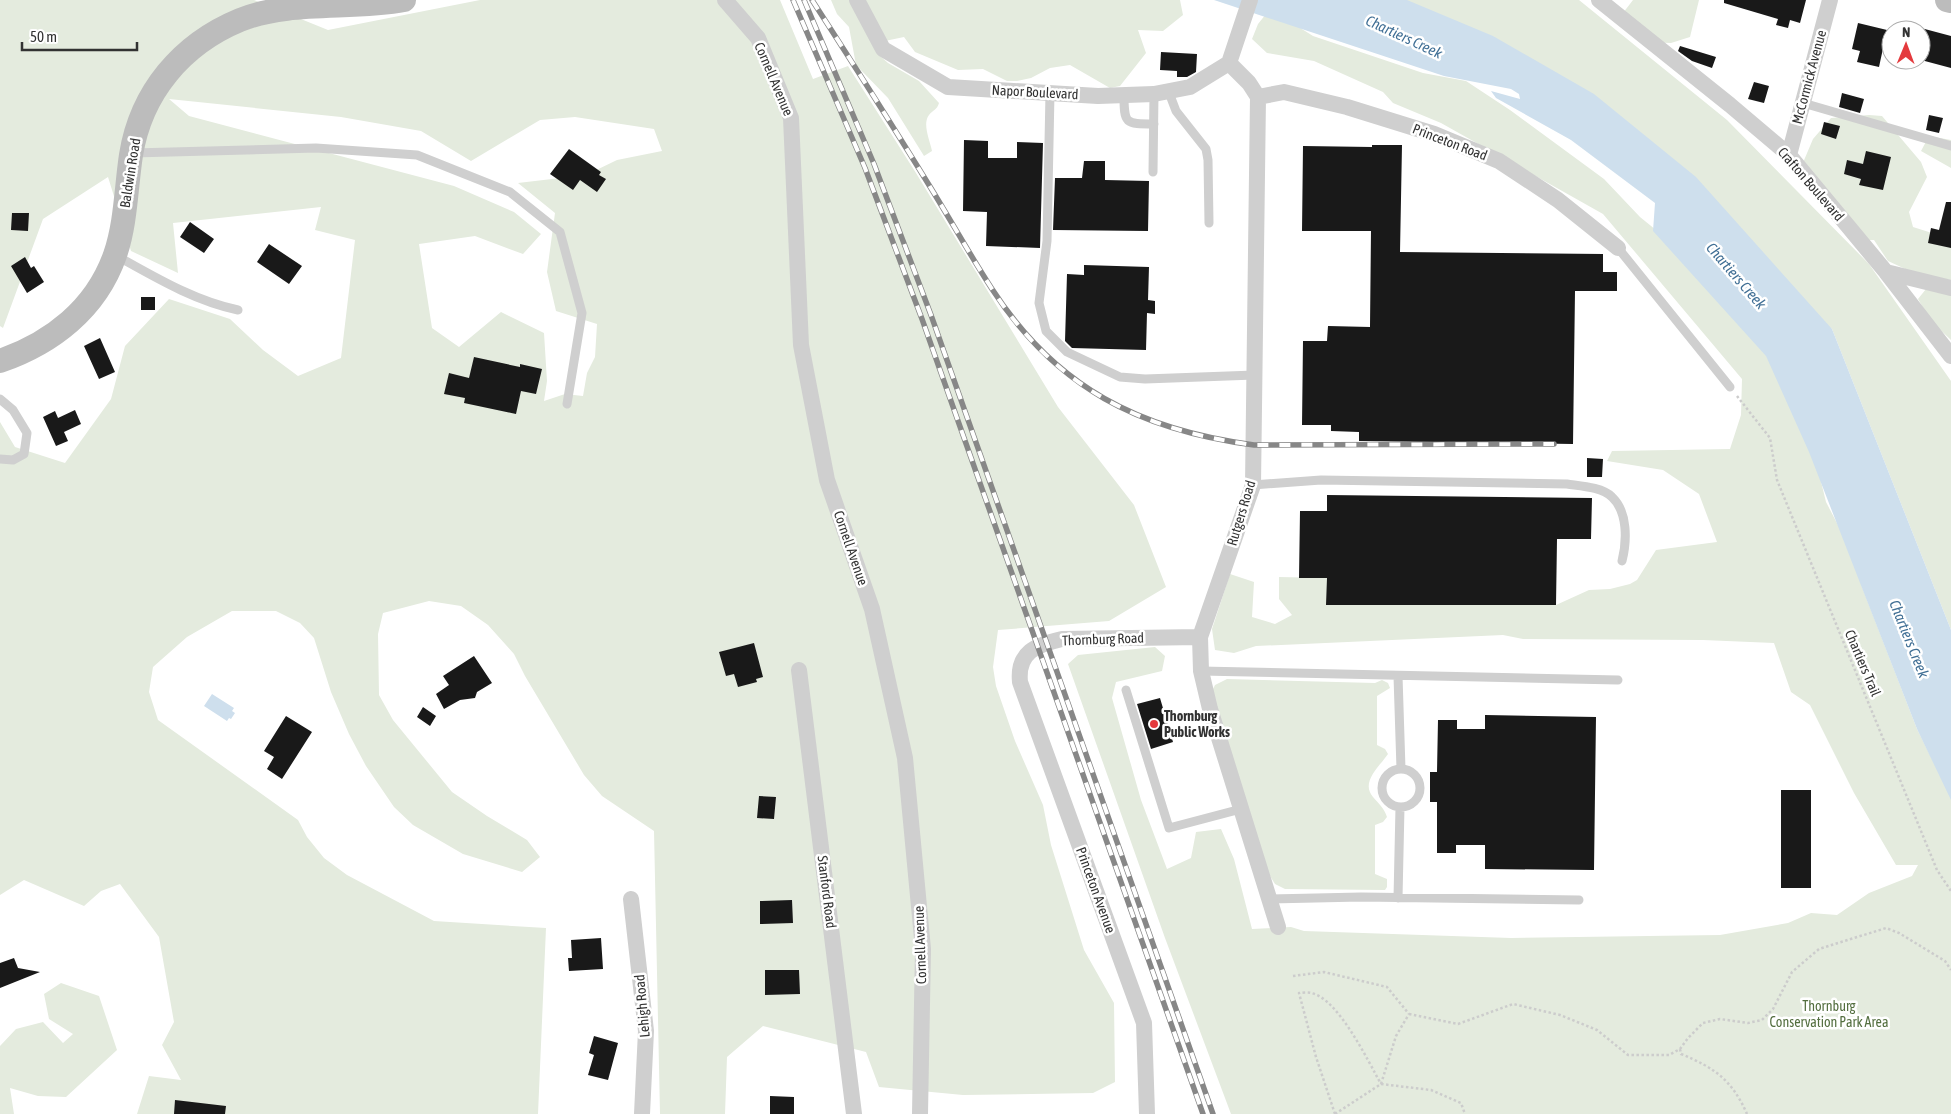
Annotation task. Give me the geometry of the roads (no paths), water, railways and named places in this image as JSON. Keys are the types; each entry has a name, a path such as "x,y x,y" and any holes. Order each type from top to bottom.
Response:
{"street":[{"name":"Baldwin Road","path":"0,361 23,353 60,332 83,311 100,287 115,254 121,229 131,153 140,122 154,90 175,63 204,38 241,20 279,10 377,5 404,0"},
{"name":"Cornell Avenue","path":"725,0 758,38 791,118 800,344 827,480 872,609 905,758 924,949 920,1114"},
{"name":"Napor Boulevard","path":"857,0 883,49 948,87 1124,95 1161,92 1190,87 1232,55"},
{"path":"1250,0 1232,55 1258,97"},
{"name":"Crafton Boulevard","path":"1599,0 1789,155 1886,272 1951,356"},
{"name":"McCormick Avenue","path":"1789,155 1830,0"},
{"path":"1947,0 1951,1"},
{"name":"Princeton Road","path":"1258,97 1284,92 1348,107 1450,140 1499,161 1558,200 1618,248"},
{"name":"Rutgers Road","path":"1258,97 1253,485 1200,637 1201,671 1210,709 1278,927"},
{"path":"1886,272 1951,288"},
{"name":"Thornburg Road","path":"1019,670 1022,659 1029,652 1048,642 1062,639 1200,637"},
{"name":"Stanford Road","path":"799,670 854,1114"},
{"name":"Princeton Avenue","path":"1019,670 1024,691 1144,1024 1147,1114"},
{"name":"Lehigh Road","path":"631,899 646,1031 642,1114"}],"lane":[{"path":"1153,172 1154,124 1161,92"},
{"path":"1161,92 1206,149 1210,223"},
{"path":"1050,93 1048,241 1039,303 1046,330 1067,352 1120,377 1145,379 1255,375"},
{"path":"1124,95 1124,116 1127,121 1131,124 1154,124"},
{"path":"1803,103 1951,146"},
{"path":"131,153 316,148 418,155 510,192 560,232 582,313 577,357 567,404"},
{"path":"1618,248 1730,387"},
{"path":"115,254 158,279 221,306 238,310"},
{"path":"0,399 14,410 27,433 24,454 13,460 0,459"},
{"path":"1253,485 1322,480 1567,484 1594,489 1612,496 1621,510 1624,526 1622,560"},
{"path":"1201,671 1618,680"},
{"path":"1398,676 1401,768"},
{"path":"1126,690 1169,828 1241,809"},
{"path":"1401,768 1414,774 1420,787 1417,798 1413,803 1400,808 1394,807 1385,799 1381,788 1385,776 1395,769 1401,768"},
{"path":"1398,898 1400,808"},
{"path":"1269,899 1579,900"}],"water":[{"name":"Chartiers Creek","path":"1214,0 1407,0 1493,36 1594,94 1696,177 1832,329 1951,630 1951,800 1917,729 1809,452 1766,356 1653,231 1655,203 1571,140 1496,98 1491,91 1520,99 1519,94 1511,89 1444,76"},
{"path":"212,694 234,708 232,711 235,713 231,719 229,718 227,721 204,706"}],"railway":[{"path":"793,0 865,168 922,319 1203,1114"},
{"path":"804,0 874,164 931,315 1213,1114"},
{"path":"812,0 992,289 1017,324 1044,353 1073,378 1104,398 1138,415 1174,428 1213,438 1254,445 1554,444"}],"place":[{"name":"Thornburg Public Works","path":"1154,724"}],"park label":[{"name":"Thornburg Conservation Park Area","path":"1829,1014"}]}
